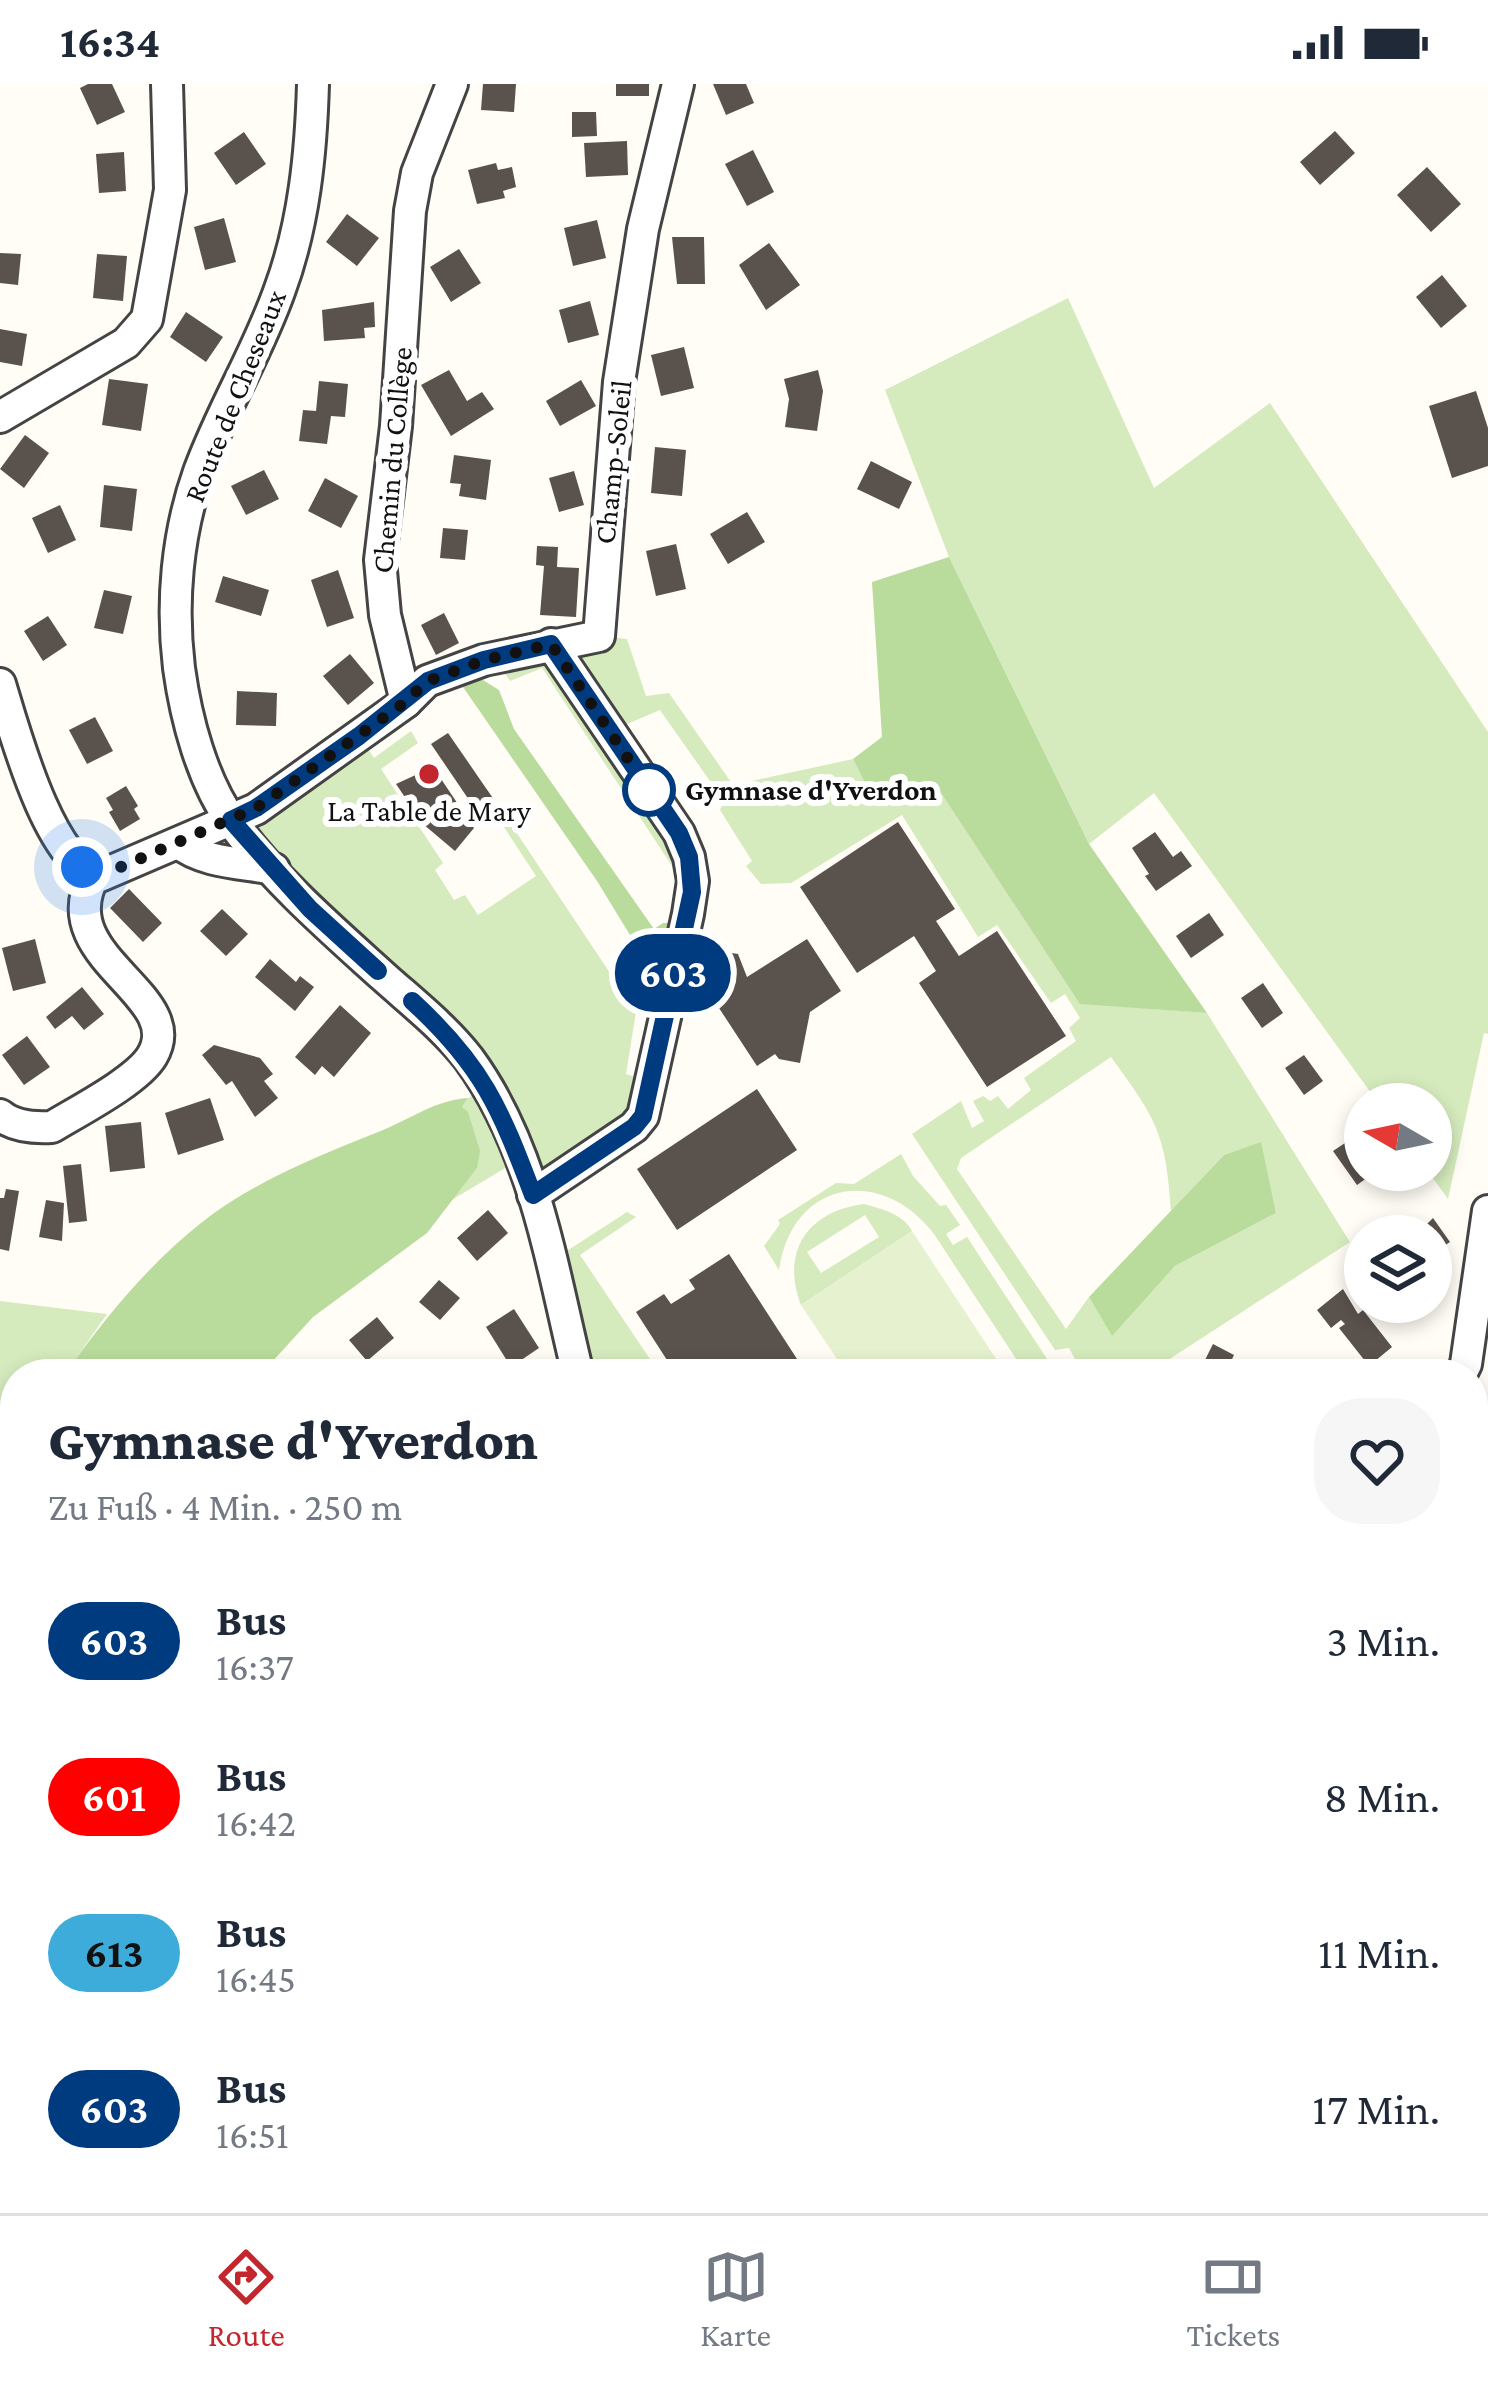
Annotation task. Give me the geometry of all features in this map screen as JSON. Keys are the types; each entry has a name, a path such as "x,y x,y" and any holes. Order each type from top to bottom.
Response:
{"street":[{"path":"0,417 126,343 148,319 170,190 167,84"},
{"name":"Route de Cheseaux","path":"313,84 308,161 293,247 189,505 178,574 177,633 185,701 209,776 231,820 310,909 446,1032 469,1059 505,1118 533,1195 574,1359"},
{"name":"Chemin du Collège","path":"406,702 385,615 380,560 399,392 410,211 417,173 452,84"},
{"name":"Champ-Soleil","path":"406,702 428,681 484,660 599,636 619,382 643,230 678,84"},
{"path":"533,1195 634,1127 643,1116 693,881 679,833 551,644"},
{"path":"0,684 34,785 62,843 94,876"},
{"path":"0,1115 34,1128 52,1127 151,1058 159,1037 154,1017 90,938 85,911 94,876 256,808 406,702"},
{"path":"179,843 211,858 274,868"},
{"path":"1473,1359 1488,1211"}],"green space":[{"path":"1068,298 1154,488 1270,403 1488,732 1488,1034 1484,1033 1452,1181 1452,1083 1364,1083 1154,793 1089,844 949,557 885,390"},
{"path":"949,557 1089,844 1207,1013 1080,1004 941,793 864,781 853,759 882,737 872,582"},
{"path":"599,636 627,639 646,696 669,693 733,785 853,759 864,781 941,793 1080,1003 1207,1013 1344,1232 1344,1246 1170,1359 1075,1359 1069,1348 1055,1350 912,1134 961,1101 972,1128 984,1121 973,1101 998,1096 1008,1109 1031,1090 1024,1078 1076,1041 1069,1028 1080,1018 1065,994 1051,1003 997,925 978,937 902,815 791,883 761,884 746,866 752,861 720,810 724,801 660,710 627,724 613,739 679,833 678,893 674,869 542,668 510,681 495,659","holes":["1111,1057 1156,1128 1166,1163 1171,1211 1224,1155 1260,1143 1276,1213 1175,1266 1112,1335 1089,1297 1066,1329 957,1169 961,1158"]},
{"path":"478,677 499,690 514,729 654,929 671,923 671,983 650,988 639,978 642,972 634,960 641,953 463,687"},
{"path":"411,731 418,743 381,769 443,863 435,870 454,900 465,895 478,915 536,876 502,824 508,820 636,1012 626,1074 650,1082 643,1116 548,1183 519,1160 450,1201 477,1168 462,1107 486,1088 231,820 359,736 374,758"},
{"path":"468,1098 462,1107 468,1112 480,1151 477,1168 427,1233 313,1317 275,1359 76,1359 145,1275 221,1208 312,1159"},
{"path":"1261,1142 1276,1213 1175,1266 1112,1336 1089,1297 1224,1155"},
{"path":"901,1154 913,1176 940,1206 946,1205 960,1225 946,1234 953,1245 967,1237 1047,1359 1016,1359 934,1234 913,1212 889,1198 865,1191 842,1192 820,1201 801,1217 787,1240 779,1270 764,1246 780,1224 778,1220 836,1183 854,1184"},
{"path":"864,1204 885,1210 912,1231 801,1305 795,1285 797,1251 814,1225 845,1208","holes":["865,1215 879,1237 821,1273 807,1252"]},
{"path":"627,1212 636,1217 580,1255 650,1359 575,1359 556,1258"},
{"path":"912,1231 996,1359 837,1359 801,1305"},
{"path":"0,1301 107,1314 76,1359 0,1359"}],"building":[{"path":"112,84 125,112 97,125 80,88"},
{"path":"483,84 516,84 514,112 481,110"},
{"path":"616,84 649,84 649,96 616,96"},
{"path":"713,84 746,84 754,103 726,115"},
{"path":"572,112 596,112 597,136 572,137"},
{"path":"1335,131 1355,153 1320,185 1300,162"},
{"path":"244,132 266,164 236,185 214,153"},
{"path":"627,141 628,175 586,177 584,143"},
{"path":"753,150 774,192 747,206 725,164"},
{"path":"124,152 126,191 99,193 96,154"},
{"path":"496,163 498,170 512,167 516,187 503,191 505,198 477,204 468,170"},
{"path":"1427,167 1461,204 1431,232 1397,195"},
{"path":"347,214 379,238 357,266 326,242"},
{"path":"224,218 236,262 205,270 194,227"},
{"path":"597,220 606,258 573,266 564,228"},
{"path":"672,237 704,237 705,284 677,284"},
{"path":"769,243 800,285 766,310 739,265"},
{"path":"459,249 481,283 451,302 430,267"},
{"path":"0,253 21,254 18,285 0,283"},
{"path":"97,254 127,256 123,301 93,298"},
{"path":"1442,275 1467,306 1441,328 1416,297"},
{"path":"590,301 599,335 568,343 559,310"},
{"path":"374,302 375,327 364,328 365,338 324,341 322,310"},
{"path":"186,312 223,337 206,362 170,337"},
{"path":"0,329 27,334 22,366 0,362"},
{"path":"684,347 694,388 661,396 651,355"},
{"path":"449,370 467,401 482,392 494,409 451,436 421,385"},
{"path":"818,370 823,391 817,431 785,427 789,399 784,379"},
{"path":"109,379 148,384 141,431 102,425"},
{"path":"581,380 596,406 560,426 546,401"},
{"path":"319,381 348,384 345,417 331,416 327,444 299,441 303,410 316,411"},
{"path":"1476,391 1488,428 1488,466 1452,478 1429,406"},
{"path":"25,435 49,453 24,488 0,469"},
{"path":"655,447 686,450 682,496 651,493"},
{"path":"454,455 491,460 486,500 459,496 461,484 450,483"},
{"path":"871,461 912,482 899,509 857,489"},
{"path":"264,470 279,499 246,515 231,486"},
{"path":"574,471 584,505 559,512 549,478"},
{"path":"325,478 358,496 341,528 308,511"},
{"path":"104,485 137,489 132,531 100,527"},
{"path":"60,505 76,540 48,553 32,518"},
{"path":"747,512 765,542 728,564 710,534"},
{"path":"443,528 468,530 465,560 440,558"},
{"path":"676,544 686,589 656,596 646,551"},
{"path":"537,546 558,547 557,567 579,568 576,617 540,615 544,566 536,565"},
{"path":"338,570 354,618 327,627 311,580"},
{"path":"223,576 269,590 261,616 215,602"},
{"path":"104,590 132,596 123,634 94,628"},
{"path":"444,613 459,643 436,655 421,625"},
{"path":"48,616 67,645 43,661 24,631"},
{"path":"350,654 374,683 348,705 323,676"},
{"path":"237,691 277,693 276,726 236,725"},
{"path":"95,717 113,751 87,764 69,730"},
{"path":"448,733 499,807 482,819 431,744"},
{"path":"433,767 474,828 455,851 423,824 396,784"},
{"path":"126,786 140,819 120,831 106,798"},
{"path":"898,822 955,909 936,921 959,956 997,931 1066,1036 987,1087 919,983 936,971 914,936 857,973 800,887"},
{"path":"1155,832 1173,857 1181,851 1192,866 1156,891 1132,848"},
{"path":"129,889 162,923 143,942 110,908"},
{"path":"222,909 248,934 226,956 200,931"},
{"path":"1209,913 1224,935 1191,958 1176,936"},
{"path":"35,939 46,983 13,991 2,948"},
{"path":"807,939 841,991 810,1012 800,1063 775,1054 757,1066 700,979 732,953 738,954 747,977"},
{"path":"270,959 296,982 300,976 314,987 295,1011 255,977"},
{"path":"1263,983 1283,1013 1262,1028 1241,998"},
{"path":"82,987 104,1014 84,1030 72,1016 55,1029 46,1017"},
{"path":"340,1005 371,1033 334,1077 322,1066 315,1075 295,1057"},
{"path":"27,1036 50,1067 24,1085 2,1055"},
{"path":"214,1045 260,1058 273,1074 264,1081 278,1098 255,1117 232,1081 226,1085 202,1055"},
{"path":"1304,1055 1323,1081 1304,1095 1285,1068"},
{"path":"757,1089 797,1150 677,1230 637,1169"},
{"path":"210,1098 224,1140 178,1155 165,1113"},
{"path":"141,1122 145,1168 110,1172 105,1126"},
{"path":"1344,1144 1344,1167 1333,1151"},
{"path":"81,1164 87,1221 69,1223 63,1166"},
{"path":"6,1189 19,1191 9,1251 0,1249 0,1198"},
{"path":"46,1200 64,1203 62,1241 39,1237"},
{"path":"488,1210 508,1233 477,1261 457,1238"},
{"path":"729,1254 797,1359 666,1359 636,1312 664,1294 671,1304 695,1289 689,1280"},
{"path":"439,1280 460,1298 440,1320 419,1302"},
{"path":"1343,1289 1344,1323 1341,1320 1331,1328 1317,1310"},
{"path":"514,1309 539,1348 523,1359 506,1359 486,1327"},
{"path":"377,1317 394,1338 369,1359 349,1340"},
{"path":"1373,1323 1392,1347 1377,1359 1363,1359 1339,1328"},
{"path":"1213,1344 1234,1355 1232,1359 1206,1359"}],"bus line":[{"name":"603","path":"378,971 310,909 231,820 256,808 359,736 428,681 484,660 551,644 679,833 689,857 692,892 643,1116 634,1127 533,1195 505,1118 469,1059 412,1001"}],"place":[{"name":"La Table de Mary","path":"429,774"},
{"name":"Gymnase d'Yverdon","path":"649,790"}],"route":[{"path":"82,867 100,876 256,808 428,681 484,660 551,644 649,790"}]}
